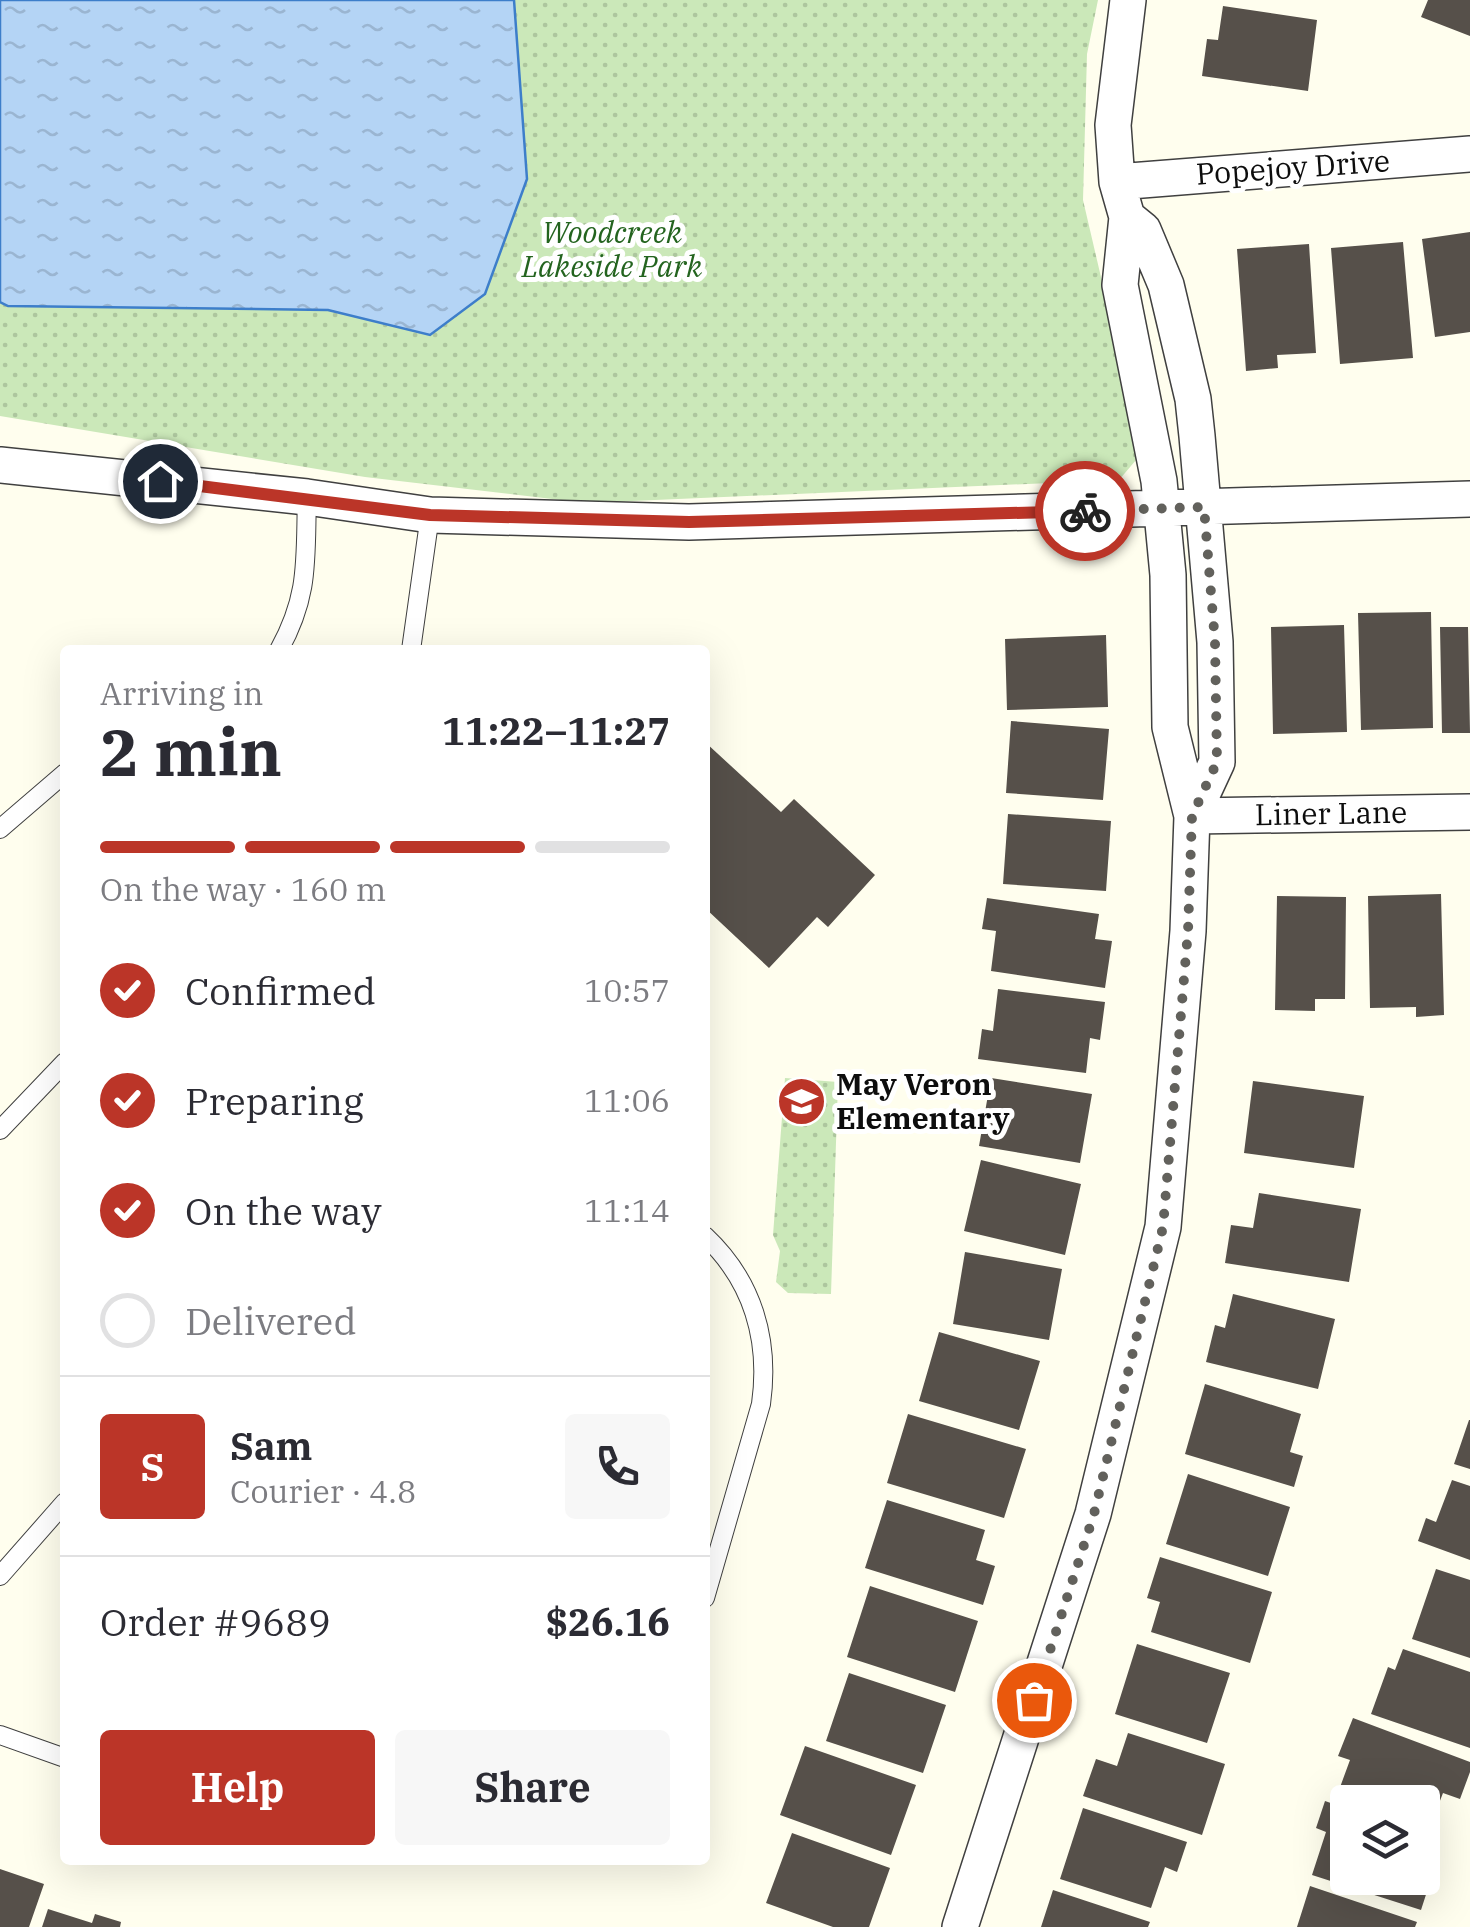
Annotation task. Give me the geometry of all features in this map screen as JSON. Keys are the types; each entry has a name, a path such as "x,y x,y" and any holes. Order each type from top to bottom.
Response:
{"street":[{"path":"960,1927 1094,1514 1163,1227 1188,931 1192,816 1170,726 1168,575 1161,508 1120,286 1126,218 1117,182 1113,125 1128,0"},
{"name":"Popejoy Drive","path":"1117,182 1470,154"},
{"path":"1126,218 1143,230 1166,284 1193,399 1215,642 1217,762 1192,816"},
{"path":"0,466 308,498 430,515 689,522 1470,499"},
{"name":"Liner Lane","path":"1192,816 1470,812"}],"lane":[{"path":"282,645 296,618 304,586 308,498"},
{"path":"413,645 430,515"},
{"path":"0,829 60,777"},
{"path":"0,1130 60,1067"},
{"path":"710,1241 739,1276 752,1301 760,1328 765,1379 710,1581"},
{"path":"0,1576 60,1508"},
{"path":"0,1736 60,1756"}],"green space":[{"name":"Woodcreek Lakeside Park","path":"0,0 1098,0 1087,54 1083,200 1142,453 1119,480 586,503 365,477 0,416"},
{"path":"785,1078 838,1082 831,1294 788,1293 776,1282 780,1251 773,1235"}],"water":[{"path":"0,0 514,0 527,179 485,294 430,335 328,310 8,306 0,302"}],"building":[{"path":"1428,0 1470,0 1470,36 1421,17"},
{"path":"1223,6 1317,20 1308,91 1202,76 1207,39 1218,40"},
{"path":"1470,232 1470,332 1435,337 1422,239"},
{"path":"1403,242 1413,358 1340,364 1331,248"},
{"path":"1309,244 1316,353 1277,355 1278,368 1246,371 1237,249"},
{"path":"1431,612 1433,728 1361,730 1358,613"},
{"path":"1344,625 1347,732 1273,734 1271,627"},
{"path":"1440,627 1468,627 1470,733 1442,733"},
{"path":"1106,635 1108,707 1007,710 1005,639"},
{"path":"1011,721 1109,729 1103,800 1006,793"},
{"path":"710,747 781,812 794,799 875,875 828,927 817,917 769,968 710,913"},
{"path":"1008,814 1111,821 1106,891 1003,884"},
{"path":"1441,894 1444,1015 1416,1017 1416,1007 1370,1008 1368,896"},
{"path":"1277,896 1346,897 1345,999 1315,999 1315,1011 1275,1010"},
{"path":"987,898 1099,914 1095,939 1112,941 1105,988 991,971 996,931 982,929"},
{"path":"998,989 1105,1002 1100,1040 1090,1038 1086,1073 978,1059 982,1029 993,1031"},
{"path":"991,1078 1092,1094 1080,1163 979,1146"},
{"path":"1253,1081 1364,1096 1354,1168 1244,1153"},
{"path":"981,1160 1081,1184 1065,1255 964,1231"},
{"path":"1259,1193 1361,1209 1349,1282 1225,1263 1231,1225 1253,1228"},
{"path":"965,1252 1062,1269 1049,1340 953,1324"},
{"path":"1233,1294 1335,1319 1318,1389 1206,1362 1215,1325 1225,1328"},
{"path":"939,1332 1040,1361 1019,1430 919,1401"},
{"path":"1205,1384 1301,1414 1290,1452 1303,1456 1294,1487 1185,1454"},
{"path":"908,1414 1026,1449 1004,1518 887,1483"},
{"path":"1470,1420 1470,1469 1454,1464"},
{"path":"1188,1474 1290,1507 1268,1576 1166,1544"},
{"path":"1452,1480 1470,1486 1470,1560 1418,1541 1426,1518 1436,1522"},
{"path":"887,1500 985,1530 976,1560 995,1566 983,1605 865,1568"},
{"path":"1160,1557 1272,1592 1250,1663 1151,1632 1160,1602 1147,1598"},
{"path":"1436,1569 1470,1580 1470,1658 1412,1639"},
{"path":"870,1586 978,1621 955,1692 847,1657"},
{"path":"1137,1644 1230,1673 1207,1743 1115,1714"},
{"path":"1403,1649 1470,1672 1470,1748 1371,1714 1388,1667 1395,1670"},
{"path":"849,1673 946,1705 923,1773 826,1741"},
{"path":"1353,1718 1470,1762 1470,1772 1460,1799 1443,1793 1440,1801 1440,1785 1341,1785 1350,1760 1338,1756"},
{"path":"1128,1733 1225,1764 1202,1835 1083,1796 1096,1759 1117,1766"},
{"path":"805,1746 916,1785 891,1855 780,1815"},
{"path":"1325,1801 1330,1803 1330,1881 1312,1875 1326,1832 1316,1828"},
{"path":"1083,1808 1187,1842 1177,1872 1165,1867 1151,1908 1060,1879"},
{"path":"792,1833 890,1868 869,1927 833,1927 766,1903"},
{"path":"0,1869 44,1884 29,1927 0,1927"},
{"path":"1310,1886 1417,1922 1415,1927 1297,1927"},
{"path":"1053,1890 1150,1922 1148,1927 1041,1927"},
{"path":"1374,1895 1426,1895 1421,1910"},
{"path":"48,1909 92,1923 95,1914 121,1922 120,1927 42,1927"}],"way so far":[{"path":"1034,1700 1094,1514 1163,1227 1188,931 1192,816 1217,762 1215,642 1204,507 1085,511"}],"place":[{"name":"May Veron Elementary","path":"801,1102"}],"route":[{"path":"160,481 430,515 689,522 1085,511"}]}
